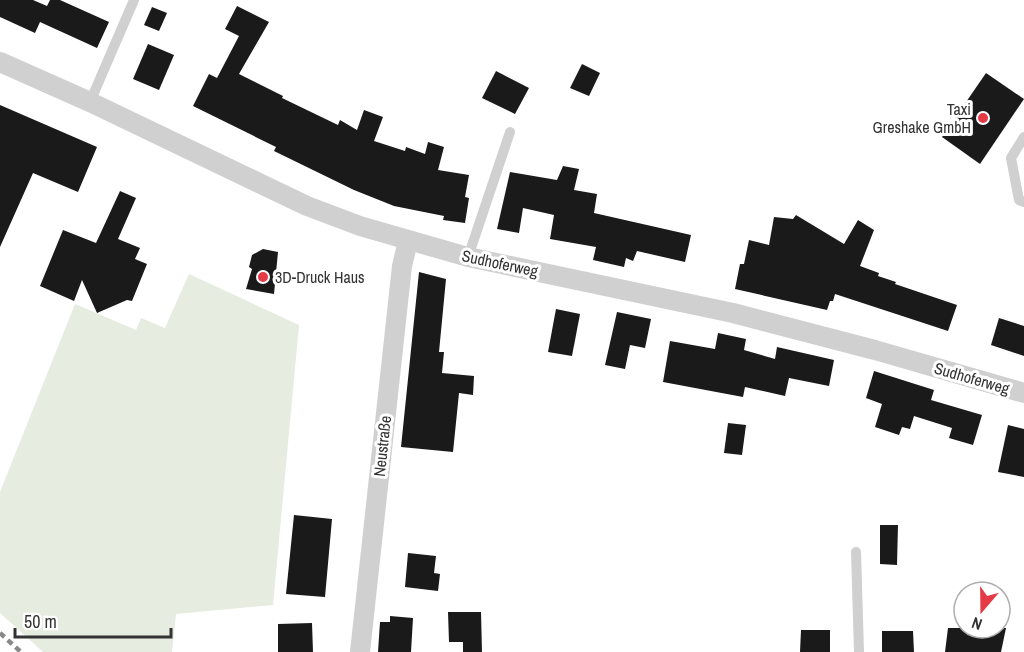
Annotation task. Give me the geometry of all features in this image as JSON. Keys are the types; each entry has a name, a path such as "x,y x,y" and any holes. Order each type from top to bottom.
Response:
{"street":[{"name":"Sudhoferweg","path":"0,62 90,102 307,206 360,226 468,257 733,313 875,350 1024,393"},
{"name":"Neustraße","path":"360,652 402,266 408,241"}],"lane":[{"path":"90,102 134,0"},
{"path":"468,257 510,132"},
{"path":"1024,137 1011,158 1019,200 1024,202"},
{"path":"856,552 858,652"}],"shaded area":[{"path":"189,274 299,325 273,605 176,614 172,652 43,652 0,613 0,492 75,304 136,330 141,318 165,328"}],"building":[{"path":"0,0 33,0 47,6 50,0 60,0 109,22 97,48 40,22 35,33 0,17"},
{"path":"237,6 269,22 239,74 338,125 340,120 357,130 364,110 383,117 374,141 405,151 406,147 425,154 428,142 444,147 438,170 469,175 465,197 469,198 465,223 443,220 444,216 394,206 354,190 274,151 276,147 193,106 209,74 217,78 239,36 225,29"},
{"path":"152,7 167,13 159,31 144,25"},
{"path":"148,44 174,55 159,90 133,79"},
{"path":"582,64 600,73 589,96 570,88"},
{"path":"496,71 529,88 515,114 482,98"},
{"name":"Taxi Greshake GmbH","path":"986,73 1024,99 980,164 942,137"},
{"path":"0,105 97,147 78,192 33,173 0,247"},
{"path":"563,166 579,169 574,190 597,194 594,213 691,235 685,262 637,251 633,261 626,258 624,267 593,260 596,247 550,239 554,215 523,208 519,233 497,229 510,172 557,180"},
{"path":"120,191 136,198 118,239 140,248 135,259 147,264 132,301 127,300 97,313 82,280 74,301 40,286 63,230 96,243"},
{"path":"796,215 844,244 858,220 874,230 860,266 879,273 878,276 896,282 895,284 957,305 948,331 835,294 827,310 735,289 740,264 744,264 749,240 769,245 774,217 793,219"},
{"name":"3D-Druck Haus","path":"263,249 278,252 274,294 246,289 252,269 249,267 252,255"},
{"path":"419,272 446,279 439,352 444,352 442,373 474,376 473,395 459,393 453,452 401,447"},
{"path":"556,309 580,314 572,356 548,352"},
{"path":"617,312 651,319 645,348 630,345 625,369 605,365"},
{"path":"999,318 1024,326 1024,356 991,345"},
{"path":"718,333 746,339 744,350 775,359 777,347 834,360 829,386 789,378 785,396 745,387 743,397 663,382 670,341 715,349"},
{"path":"874,371 934,390 931,400 982,415 973,445 949,438 952,428 914,416 910,429 902,427 899,435 875,427 882,404 866,398"},
{"path":"728,423 746,425 742,455 724,453"},
{"path":"1008,425 1024,429 1024,477 998,472"},
{"path":"294,515 332,519 325,597 286,594"},
{"path":"880,525 898,525 897,565 880,564"},
{"path":"408,553 436,556 434,573 440,574 438,591 405,587"},
{"path":"448,612 481,612 482,652 463,652 463,642 449,642"},
{"path":"390,616 413,618 411,652 378,652 380,622 390,622"},
{"path":"312,623 313,652 278,652 278,624"},
{"path":"948,628 952,628 952,640 1004,640 1001,652 945,652"},
{"path":"801,630 830,630 830,652 800,652"},
{"path":"882,631 913,631 914,652 882,652"}],"railway":[{"path":"0,633 21,652"}],"place":[{"name":"Taxi Greshake GmbH","path":"983,118"},
{"name":"3D-Druck Haus","path":"263,277"}]}
